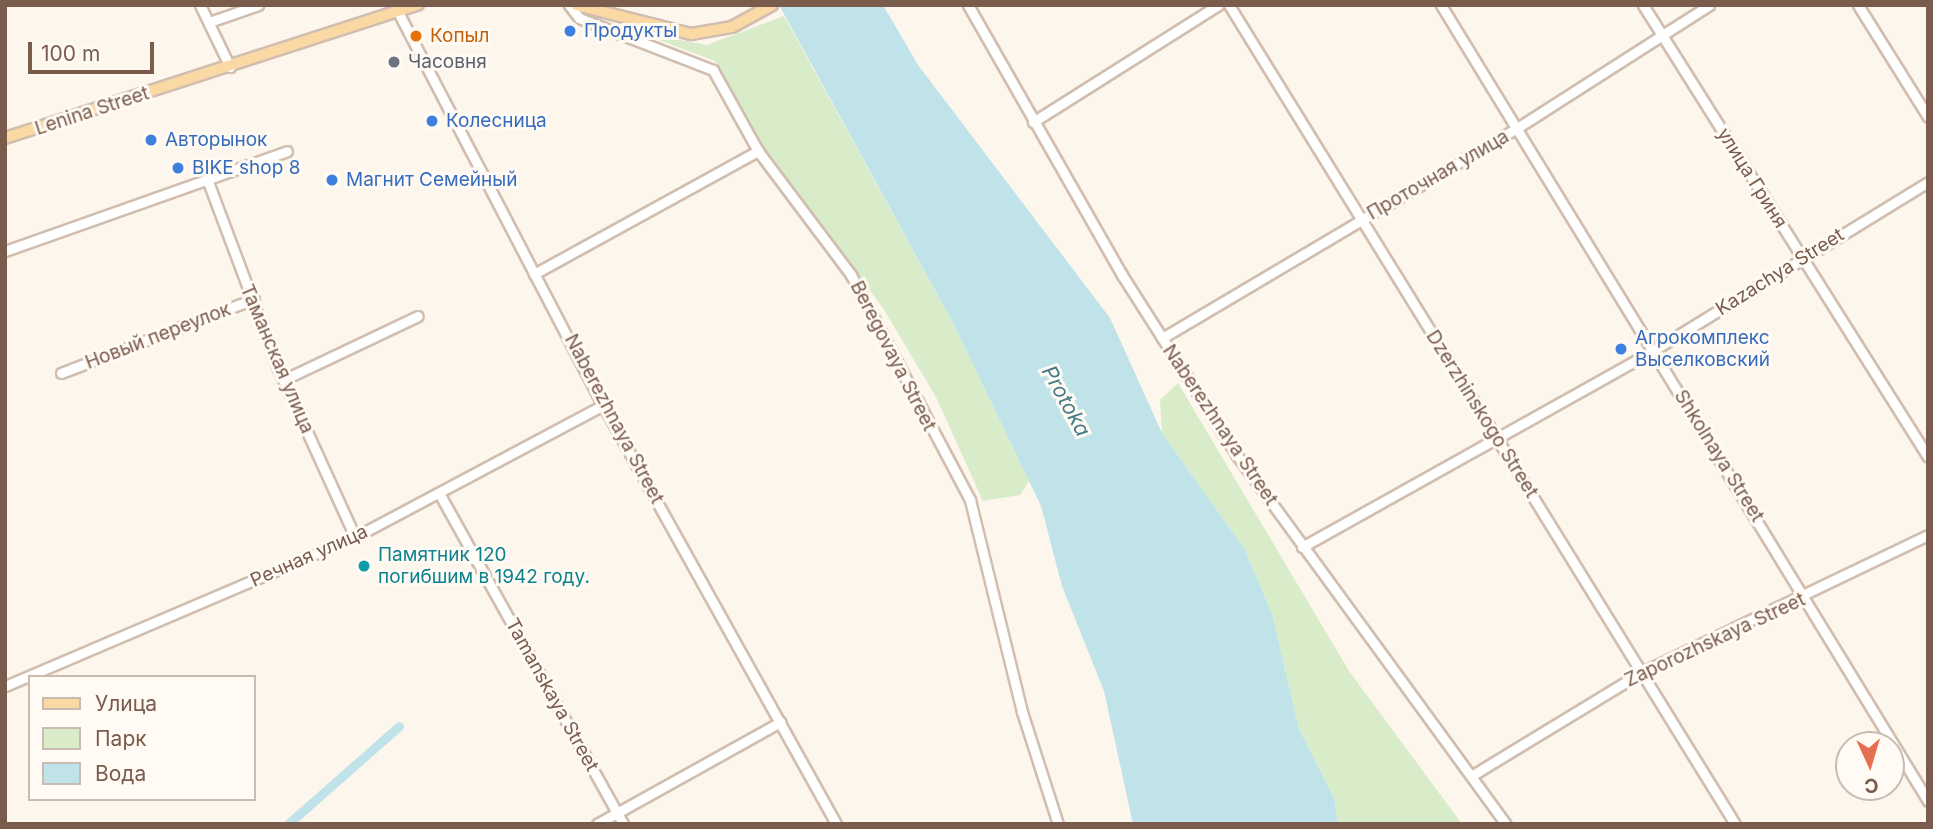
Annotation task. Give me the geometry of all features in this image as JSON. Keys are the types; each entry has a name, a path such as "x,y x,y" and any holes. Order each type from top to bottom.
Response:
{"main road":[{"name":"Lenina Street","path":"5,138 416,5"},
{"path":"576,5 691,34 732,27 767,8"}],"street":[{"path":"200,5 212,21 230,67"},
{"path":"212,21 258,5"},
{"name":"Beregovaya Street","path":"569,5 579,18 713,70 758,151 851,275 970,500 1022,712 1058,824"},
{"name":"Naberezhnaya Street","path":"968,5 1033,122 1163,338 1302,547 1506,824"},
{"path":"1033,122 1218,5"},
{"name":"Dzerzhinskogo Street","path":"1229,5 1735,824"},
{"name":"Shkolnaya Street","path":"1441,5 1806,597 1928,801"},
{"name":"улица Гриня","path":"1643,5 1928,457"},
{"name":"Проточная улица","path":"1163,338 1517,128 1661,33 1709,5"},
{"path":"1858,5 1928,117"},
{"name":"Naberezhnaya Street","path":"398,12 603,405 836,824"},
{"path":"5,251 287,151"},
{"path":"534,274 758,151"},
{"name":"Таманская улица","path":"207,179 219,224 254,299 284,380 355,537"},
{"name":"Kazachya Street","path":"1302,547 1495,435 1654,350 1928,182"},
{"name":"Новый переулок","path":"61,373 254,299"},
{"path":"284,380 418,316"},
{"name":"Речная улица","path":"31,675 355,537 603,405"},
{"name":"Tamanskaya Street","path":"439,493 623,824"},
{"name":"Zaporozhskaya Street","path":"1471,776 1642,672 1806,597 1928,535"},
{"name":"Речная улица","path":"5,686 28,676"},
{"path":"597,824 780,722"}],"green space":[{"path":"784,16 953,323 1029,481 1020,495 983,501 936,397 883,308 763,148 715,61 638,32 707,45"},
{"path":"1178,383 1349,671 1462,824 1338,824 1334,798 1299,729 1272,614 1244,548 1162,433 1160,400"}],"water":[{"name":"Protoka","path":"779,5 883,5 918,65 1110,318 1162,433 1244,548 1272,614 1299,729 1334,798 1338,824 1133,824 1104,691 1062,586 1041,506 953,323"}],"waterway":[{"path":"288,824 399,726"}],"place":[{"name":"Продукты","path":"570,31"},
{"name":"Копыл","path":"416,36"},
{"name":"Часовня","path":"394,62"},
{"name":"Колесница","path":"432,121"},
{"name":"Авторынок","path":"151,140"},
{"name":"BIKE shop 8","path":"178,168"},
{"name":"Магнит Семейный","path":"332,180"},
{"name":"Агрокомплекс Выселковский","path":"1621,349"},
{"name":"Памятник 120 погибшим в 1942 году.","path":"364,566"}]}
